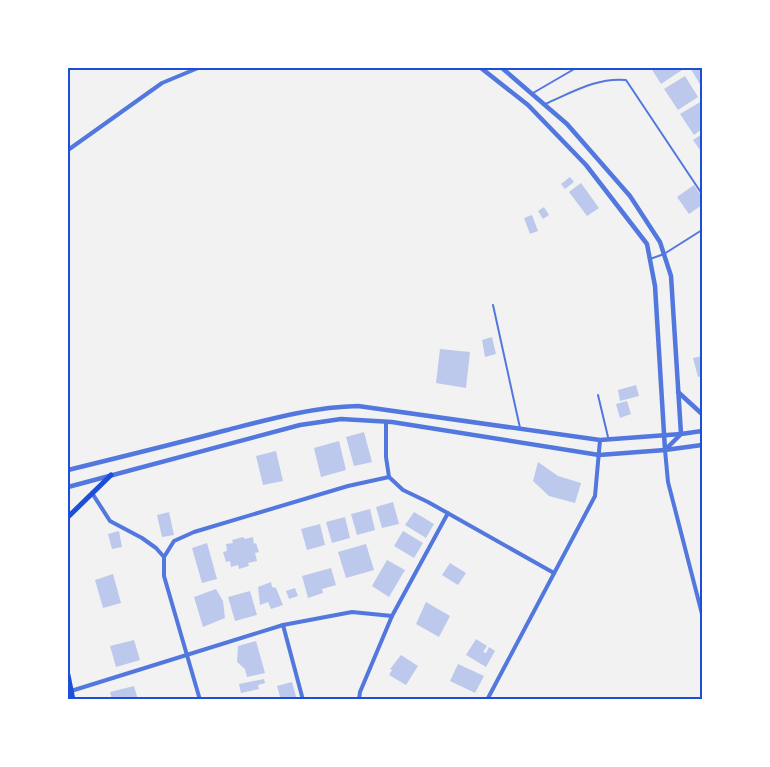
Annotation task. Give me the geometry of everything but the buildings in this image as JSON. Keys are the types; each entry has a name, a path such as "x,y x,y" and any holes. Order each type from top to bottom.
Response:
{"main road":[{"path":"68,517 111,475"},
{"path":"68,675 72,700"}],"street":[{"path":"68,150 162,83 198,68"},
{"path":"480,68 528,105 586,165 647,244 655,286 663,435 668,482 702,614"},
{"path":"502,68 567,124 630,196 660,242 671,276 681,434 665,450"},
{"path":"678,392 702,414"},
{"path":"68,470 282,416 333,407 358,406 600,440 702,431"},
{"path":"68,487 300,425 341,420 386,422 599,455 702,445"},
{"path":"386,422 388,477 403,490 448,513 554,573"},
{"path":"487,700 595,496 600,440"},
{"path":"200,700 164,576 164,557 174,541 194,532 348,486 388,477"},
{"path":"92,493 110,521 142,538 156,548 164,557"},
{"path":"359,700 360,692 392,616 448,513"},
{"path":"71,691 283,625 352,612 392,616"},
{"path":"283,625 303,700"}],"lane":[{"path":"532,93 576,68"},
{"path":"545,104 596,82 613,79 626,80 702,194"},
{"path":"650,259 664,254 702,230"},
{"path":"493,305 520,428"},
{"path":"598,395 608,440"}]}
